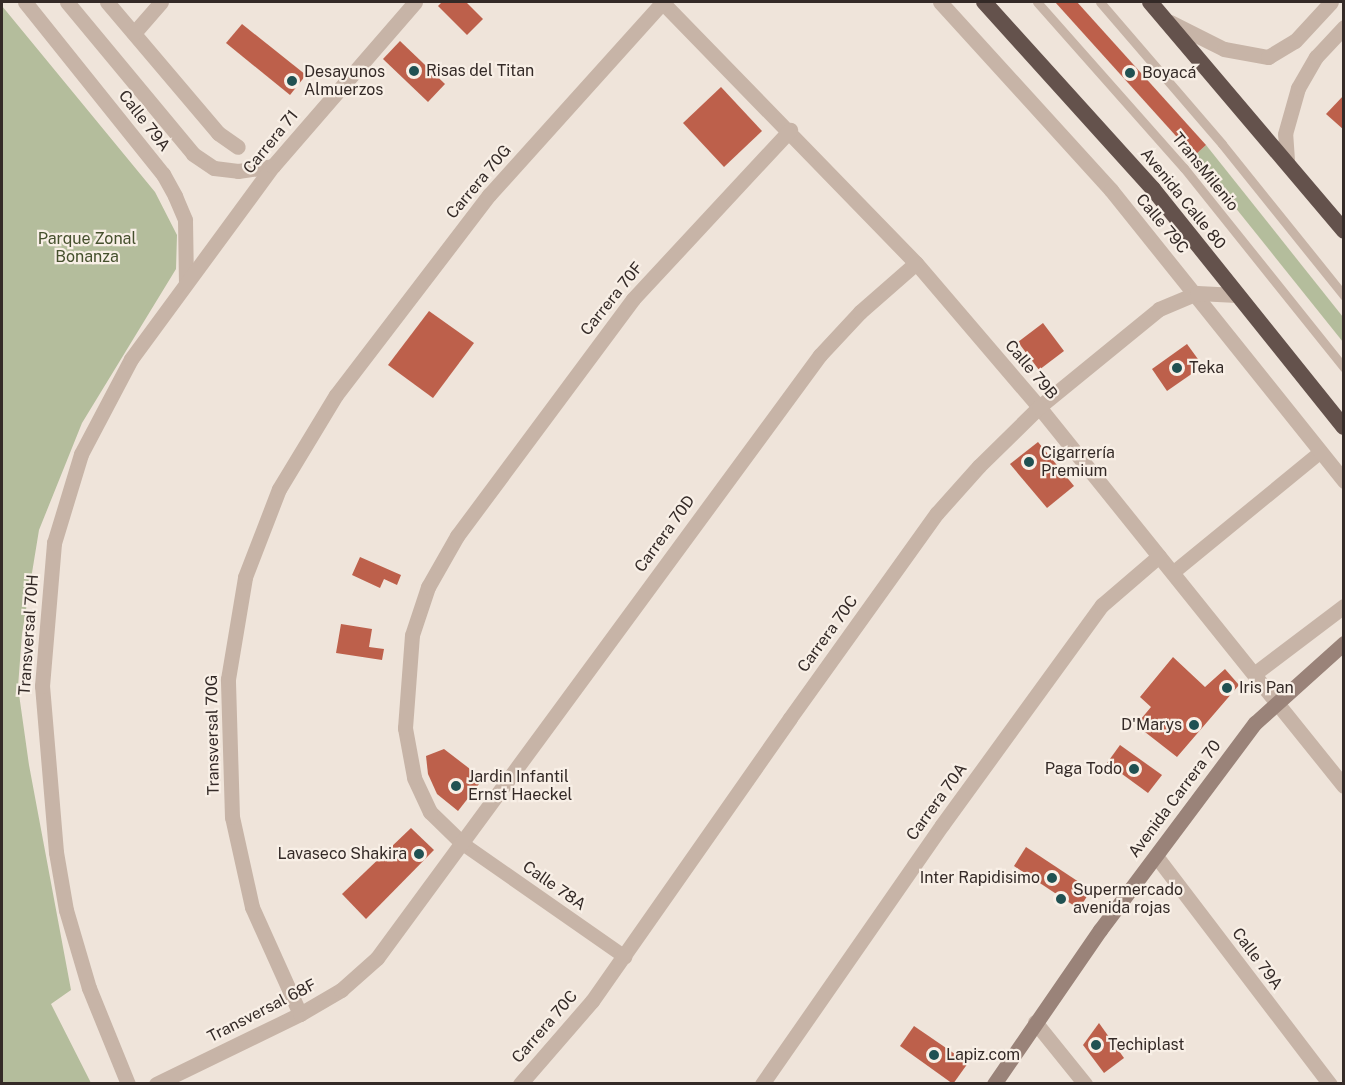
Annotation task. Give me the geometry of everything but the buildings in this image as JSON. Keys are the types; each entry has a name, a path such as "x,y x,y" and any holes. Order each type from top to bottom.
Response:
{"highway":[{"name":"Avenida Calle 80","path":"984,2 1153,189 1344,427"},
{"path":"1150,2 1170,22 1287,160 1344,231"}],"main road":[{"name":"Avenida Carrera 70","path":"994,1083 1035,1023 1236,748 1276,702 1344,643"}],"street":[{"name":"Calle 79A","path":"25,2 171,189 185,220 186,283"},
{"name":"Calle 79A","path":"67,2 193,154 214,168 238,171 273,166"},
{"path":"107,2 218,133 238,147"},
{"path":"134,33 161,2"},
{"name":"Carrera 71","path":"186,283 273,166 415,2"},
{"name":"Calle 79B","path":"662,2 790,130 916,263 1039,407 1344,786"},
{"name":"Carrera 70G","path":"336,395 489,195 662,2"},
{"name":"Calle 79C","path":"940,2 1020,87 1197,293 1344,481"},
{"path":"1170,22 1224,49 1268,57 1295,41 1331,2"},
{"path":"1287,160 1285,134 1298,88 1316,57 1344,27"},
{"name":"Carrera 70F","path":"463,844 430,812 414,777 405,728 412,635 428,587 480,505 633,298 790,130"},
{"name":"Carrera 70D","path":"463,844 820,355 860,312 916,263"},
{"name":"Transversal 70H","path":"128,1083 89,988 66,910 56,852 42,686 54,543 81,454 131,358 186,283"},
{"name":"Carrera 70C","path":"520,1083 592,1001 625,957 937,513 979,466 1039,407 1158,309 1197,293 1237,295"},
{"name":"Transversal 70G","path":"300,1014 252,907 241,863 232,817 228,679 245,577 279,489 336,395"},
{"path":"1173,573 1322,452"},
{"name":"Carrera 70A","path":"762,1083 942,825 1102,605 1159,556"},
{"path":"1254,674 1344,606"},
{"name":"Calle 78A","path":"463,844 625,957"},
{"name":"Transversal 68F","path":"156,1083 300,1014 341,990 377,958 463,844"},
{"name":"Calle 79A","path":"1156,856 1330,1083"},
{"path":"1035,1023 1085,1083"}],"lane":[{"name":"TransMilenio","path":"1037,2 1184,168 1344,368"},
{"name":"TransMilenio","path":"1100,2 1344,296"}],"green space":[{"name":"Parque Zonal Bonanza","path":"2,6 155,192 177,235 176,269 82,423 39,530 22,634 18,687 29,765 71,990 51,1004 91,1083 2,1083"},
{"path":"1206,145 1343,317 1343,342 1194,156"}],"place":[{"name":"Risas del Titan","path":"414,71"},
{"name":"Boyacá","path":"1130,73"},
{"name":"Desayunos Almuerzos","path":"292,81"},
{"name":"Teka","path":"1177,368"},
{"name":"Cigarrería Premium","path":"1029,462"},
{"name":"Iris Pan","path":"1227,688"},
{"name":"D'Marys","path":"1194,725"},
{"name":"Paga Todo","path":"1134,769"},
{"name":"Jardin Infantil Ernst Haeckel","path":"456,786"},
{"name":"Lavaseco Shakira","path":"419,854"},
{"name":"Inter Rapidisimo","path":"1052,878"},
{"name":"Supermercado avenida rojas","path":"1061,899"},
{"name":"Techiplast","path":"1096,1045"},
{"name":"Lapiz.com","path":"934,1055"}]}
